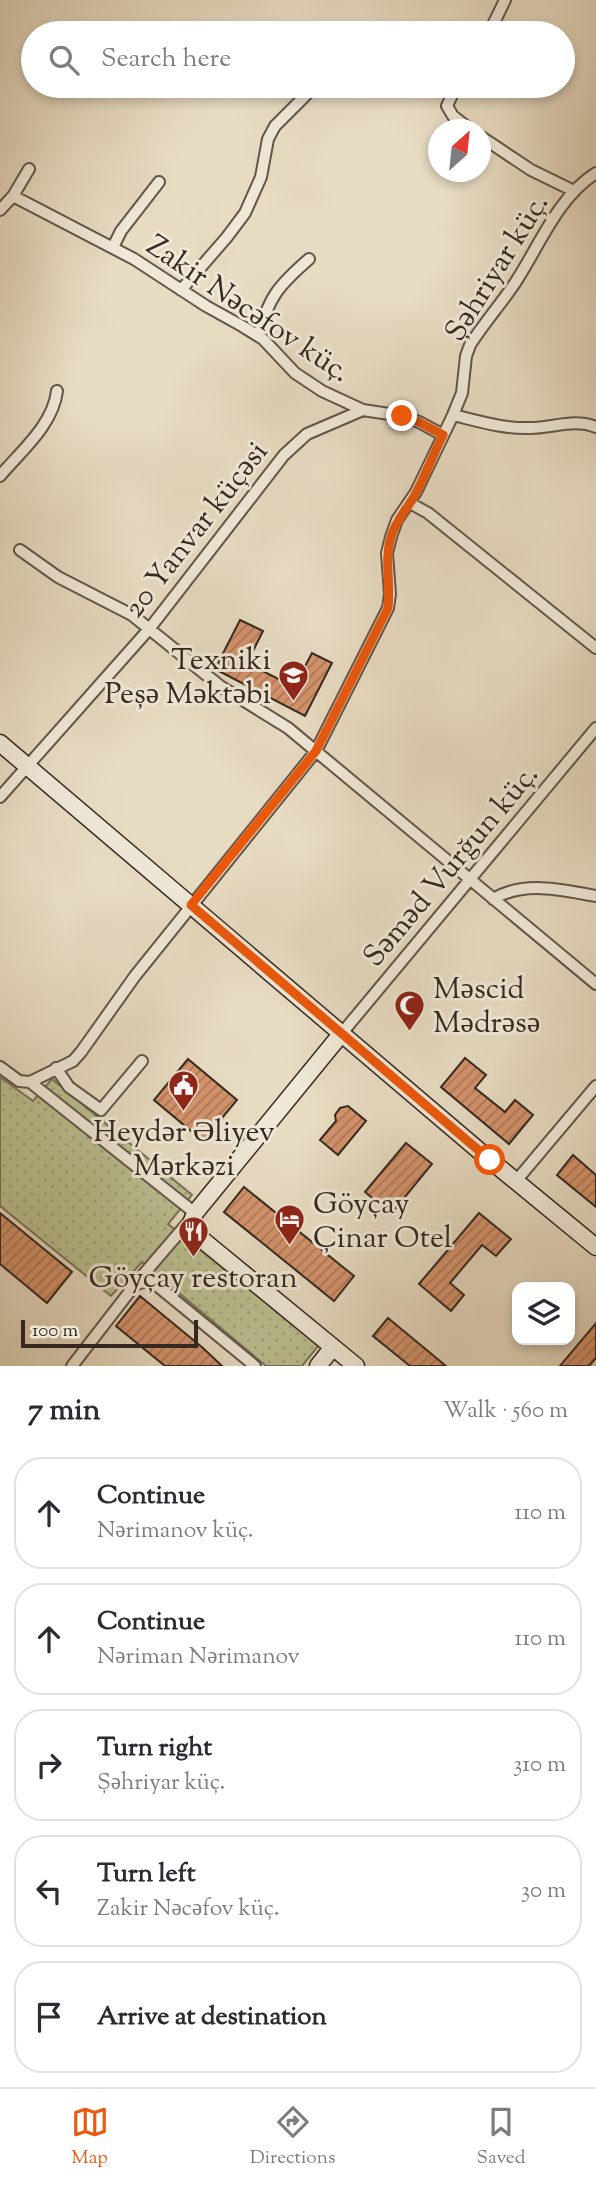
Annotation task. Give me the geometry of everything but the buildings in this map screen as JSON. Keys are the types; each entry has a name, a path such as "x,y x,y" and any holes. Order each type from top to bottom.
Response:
{"main road":[{"path":"0,743 596,1247"},
{"path":"342,1033 194,1222 356,1366"},
{"path":"318,1366 333,1347"}],"street":[{"path":"495,21 505,0"},
{"path":"181,290 245,213 261,177 268,139 275,126 303,98"},
{"path":"451,98 447,106 457,119"},
{"path":"491,143 531,170 574,191"},
{"path":"0,210 13,196 29,169"},
{"name":"Şəhriyar küç.","path":"24,1081 73,1061 81,1052 135,976 316,751 388,608 390,594 387,553 397,520 410,503 453,415 462,393 466,356 470,345 516,281 562,205 596,173"},
{"path":"113,247 121,231 159,182"},
{"name":"Zakir Nəcəfov küç.","path":"13,196 113,247 258,336 295,373 322,391 363,410 402,416 419,422 443,435"},
{"path":"258,336 265,310 277,288 309,259"},
{"path":"0,476 43,426 55,407 57,391"},
{"name":"20 Yanvar küçəsi","path":"0,797 150,628 284,455 307,434 363,410"},
{"path":"453,415 495,425 528,428 575,422 596,426"},
{"path":"410,503 428,513 596,648"},
{"path":"20,550 43,568 123,610 150,628 220,686 280,723 596,984"},
{"name":"Səməd Vurğun küç.","path":"342,1033 596,729"},
{"path":"493,900 507,891 542,887 596,896"},
{"path":"56,1068 69,1087 101,1110 142,1060"},
{"path":"0,1067 24,1081 194,1222 134,1286 72,1366"},
{"path":"516,1181 596,1086"},
{"path":"134,1286 140,1282 155,1284 254,1366"}],"green space":[{"path":"0,1077 33,1101 52,1079 192,1195 168,1224 319,1345 302,1366 266,1366 142,1262 111,1296 0,1206"}],"place":[{"name":"Texniki Peşə Məktəbi","path":"294,703"},
{"name":"Məscid Mədrəsə","path":"410,1032"},
{"name":"Heydər Əliyev Mərkəzi","path":"184,1112"},
{"name":"Göyçay Çinar Otel","path":"290,1247"},
{"name":"Göyçay restoran","path":"193,1258"}],"route":[{"path":"402,416 443,435 416,492 397,520 391,537 387,553 390,594 388,608 316,751 191,905 490,1160"}]}
